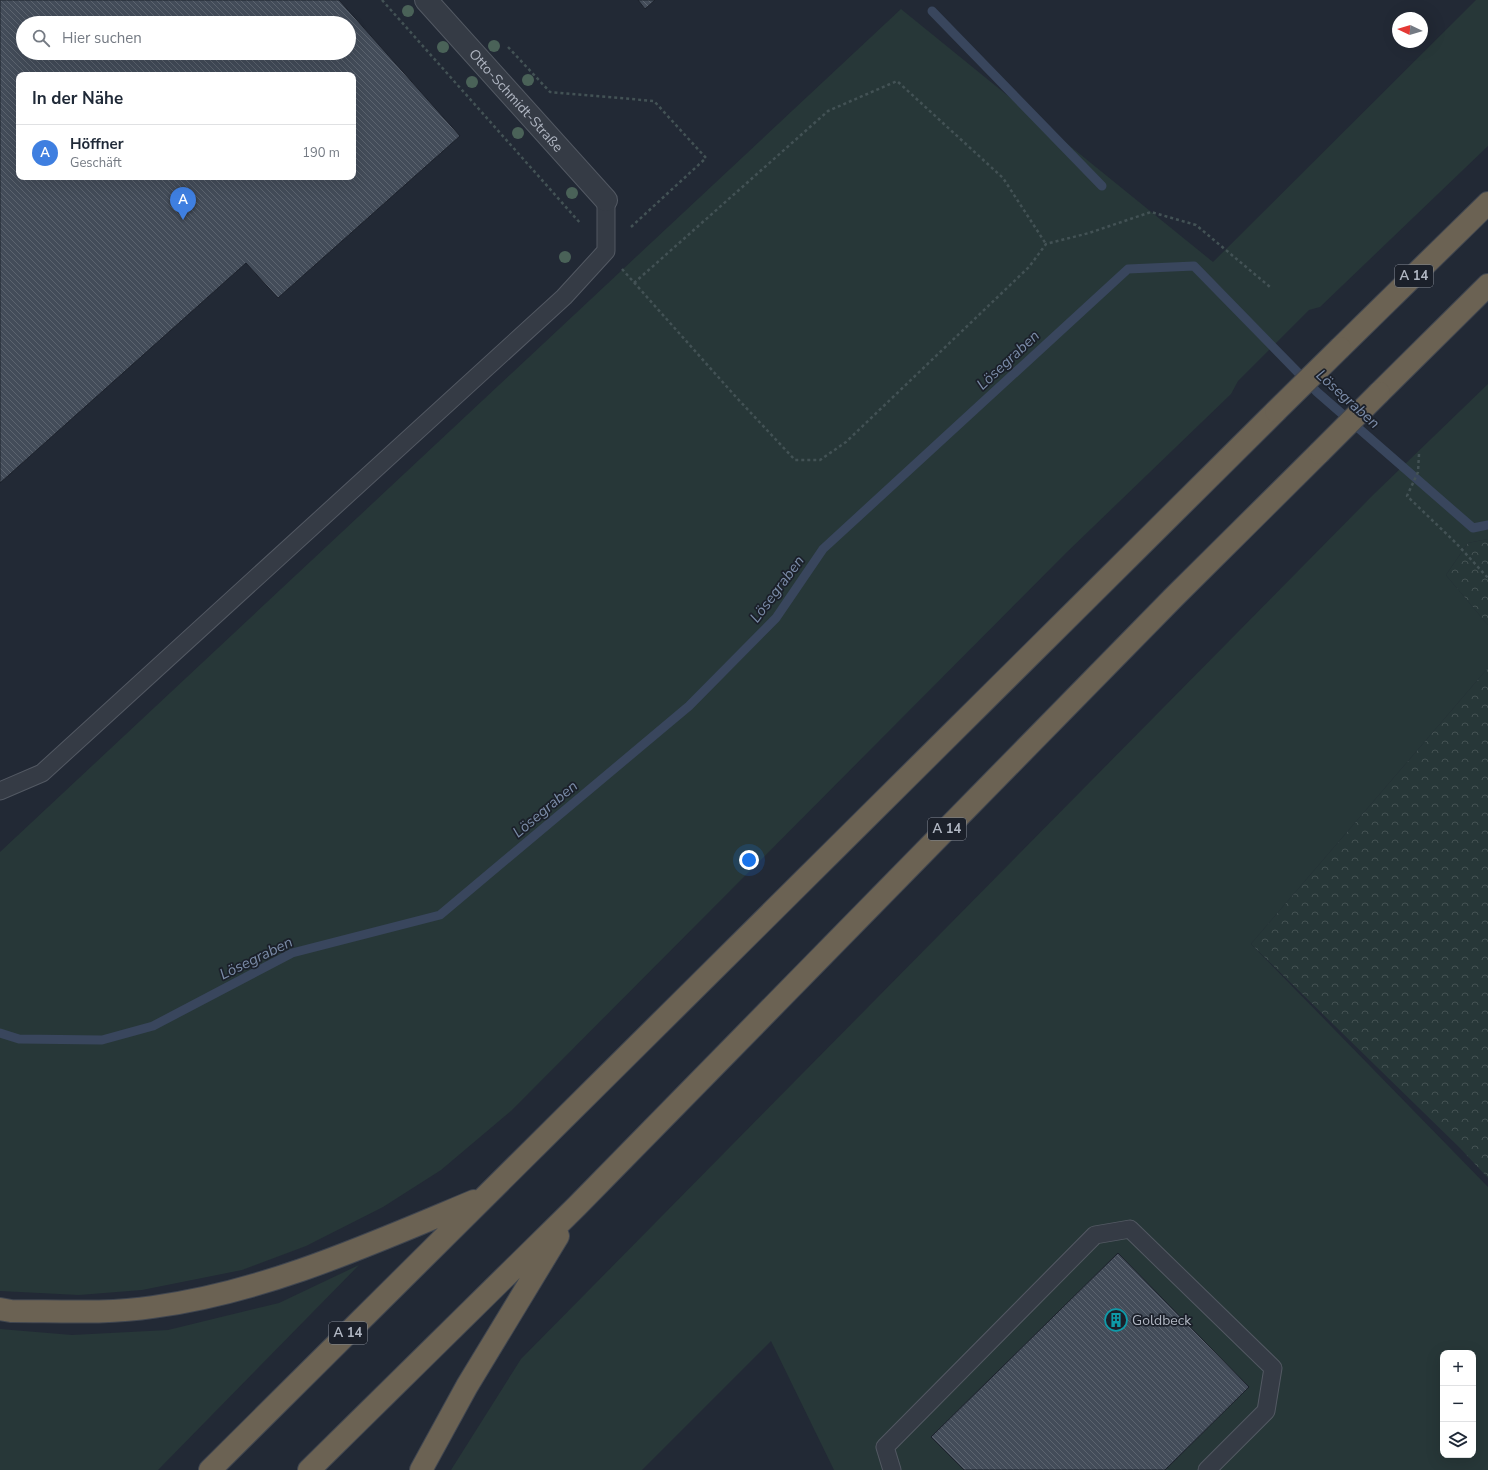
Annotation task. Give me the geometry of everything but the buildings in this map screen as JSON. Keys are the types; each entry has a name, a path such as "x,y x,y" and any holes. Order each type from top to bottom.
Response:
{"highway":[{"name":"A 14","path":"210,1470 1276,411 1488,203"},
{"name":"A 14","path":"309,1470 577,1206 1174,597 1488,285"},
{"path":"0,1309 11,1311 91,1312 152,1308 208,1297 298,1271 360,1249 485,1197"},
{"path":"420,1470 498,1333 577,1206"}],"street":[{"name":"Otto-Schmidt-Straße","path":"426,0 606,200"}],"lane":[{"path":"0,790 42,773 564,297 606,252 606,200"},
{"path":"892,1470 885,1448 1095,1235 1130,1229 1273,1368 1266,1411 1207,1470"}],"path":[{"path":"382,0 736,397 795,460 820,460 852,436 1029,267 1046,244 1090,233 1151,212 1196,225 1270,287"},
{"path":"506,46 550,92 654,100 706,158 639,220"},
{"path":"634,283 828,111 897,81 1003,178 1046,244"},
{"path":"1419,454 1418,472 1407,496 1456,543 1488,578"}],"green space":[{"path":"1476,0 1488,0 1488,146 1320,307 1309,310 1238,381 1231,394 1066,553 512,1110 441,1170 383,1207 306,1246 242,1270 142,1290 79,1295 0,1291 0,852 901,9 1213,262"},
{"path":"1488,384 1488,539 1468,543 1446,575 1488,625 1488,668 1251,944 1488,1187 1488,1470 834,1470 771,1341 642,1470 451,1470 521,1359 1373,495"},
{"path":"1488,539 1488,625 1446,575 1468,543"},
{"path":"1488,668 1488,1178 1460,1148 1251,944"},
{"path":"359,1265 158,1470 0,1470 0,1329 72,1335 168,1330 279,1303"}],"waterway":[{"path":"932,11 1102,186"},
{"name":"Lösegraben","path":"0,1033 19,1039 102,1040 153,1026 292,953 440,915 689,706 776,618 823,549 1128,269 1194,266 1317,392 1473,528 1488,525"}],"place":[{"name":"Höffner","path":"183,220"},
{"name":"Goldbeck","path":"1116,1320"}]}
